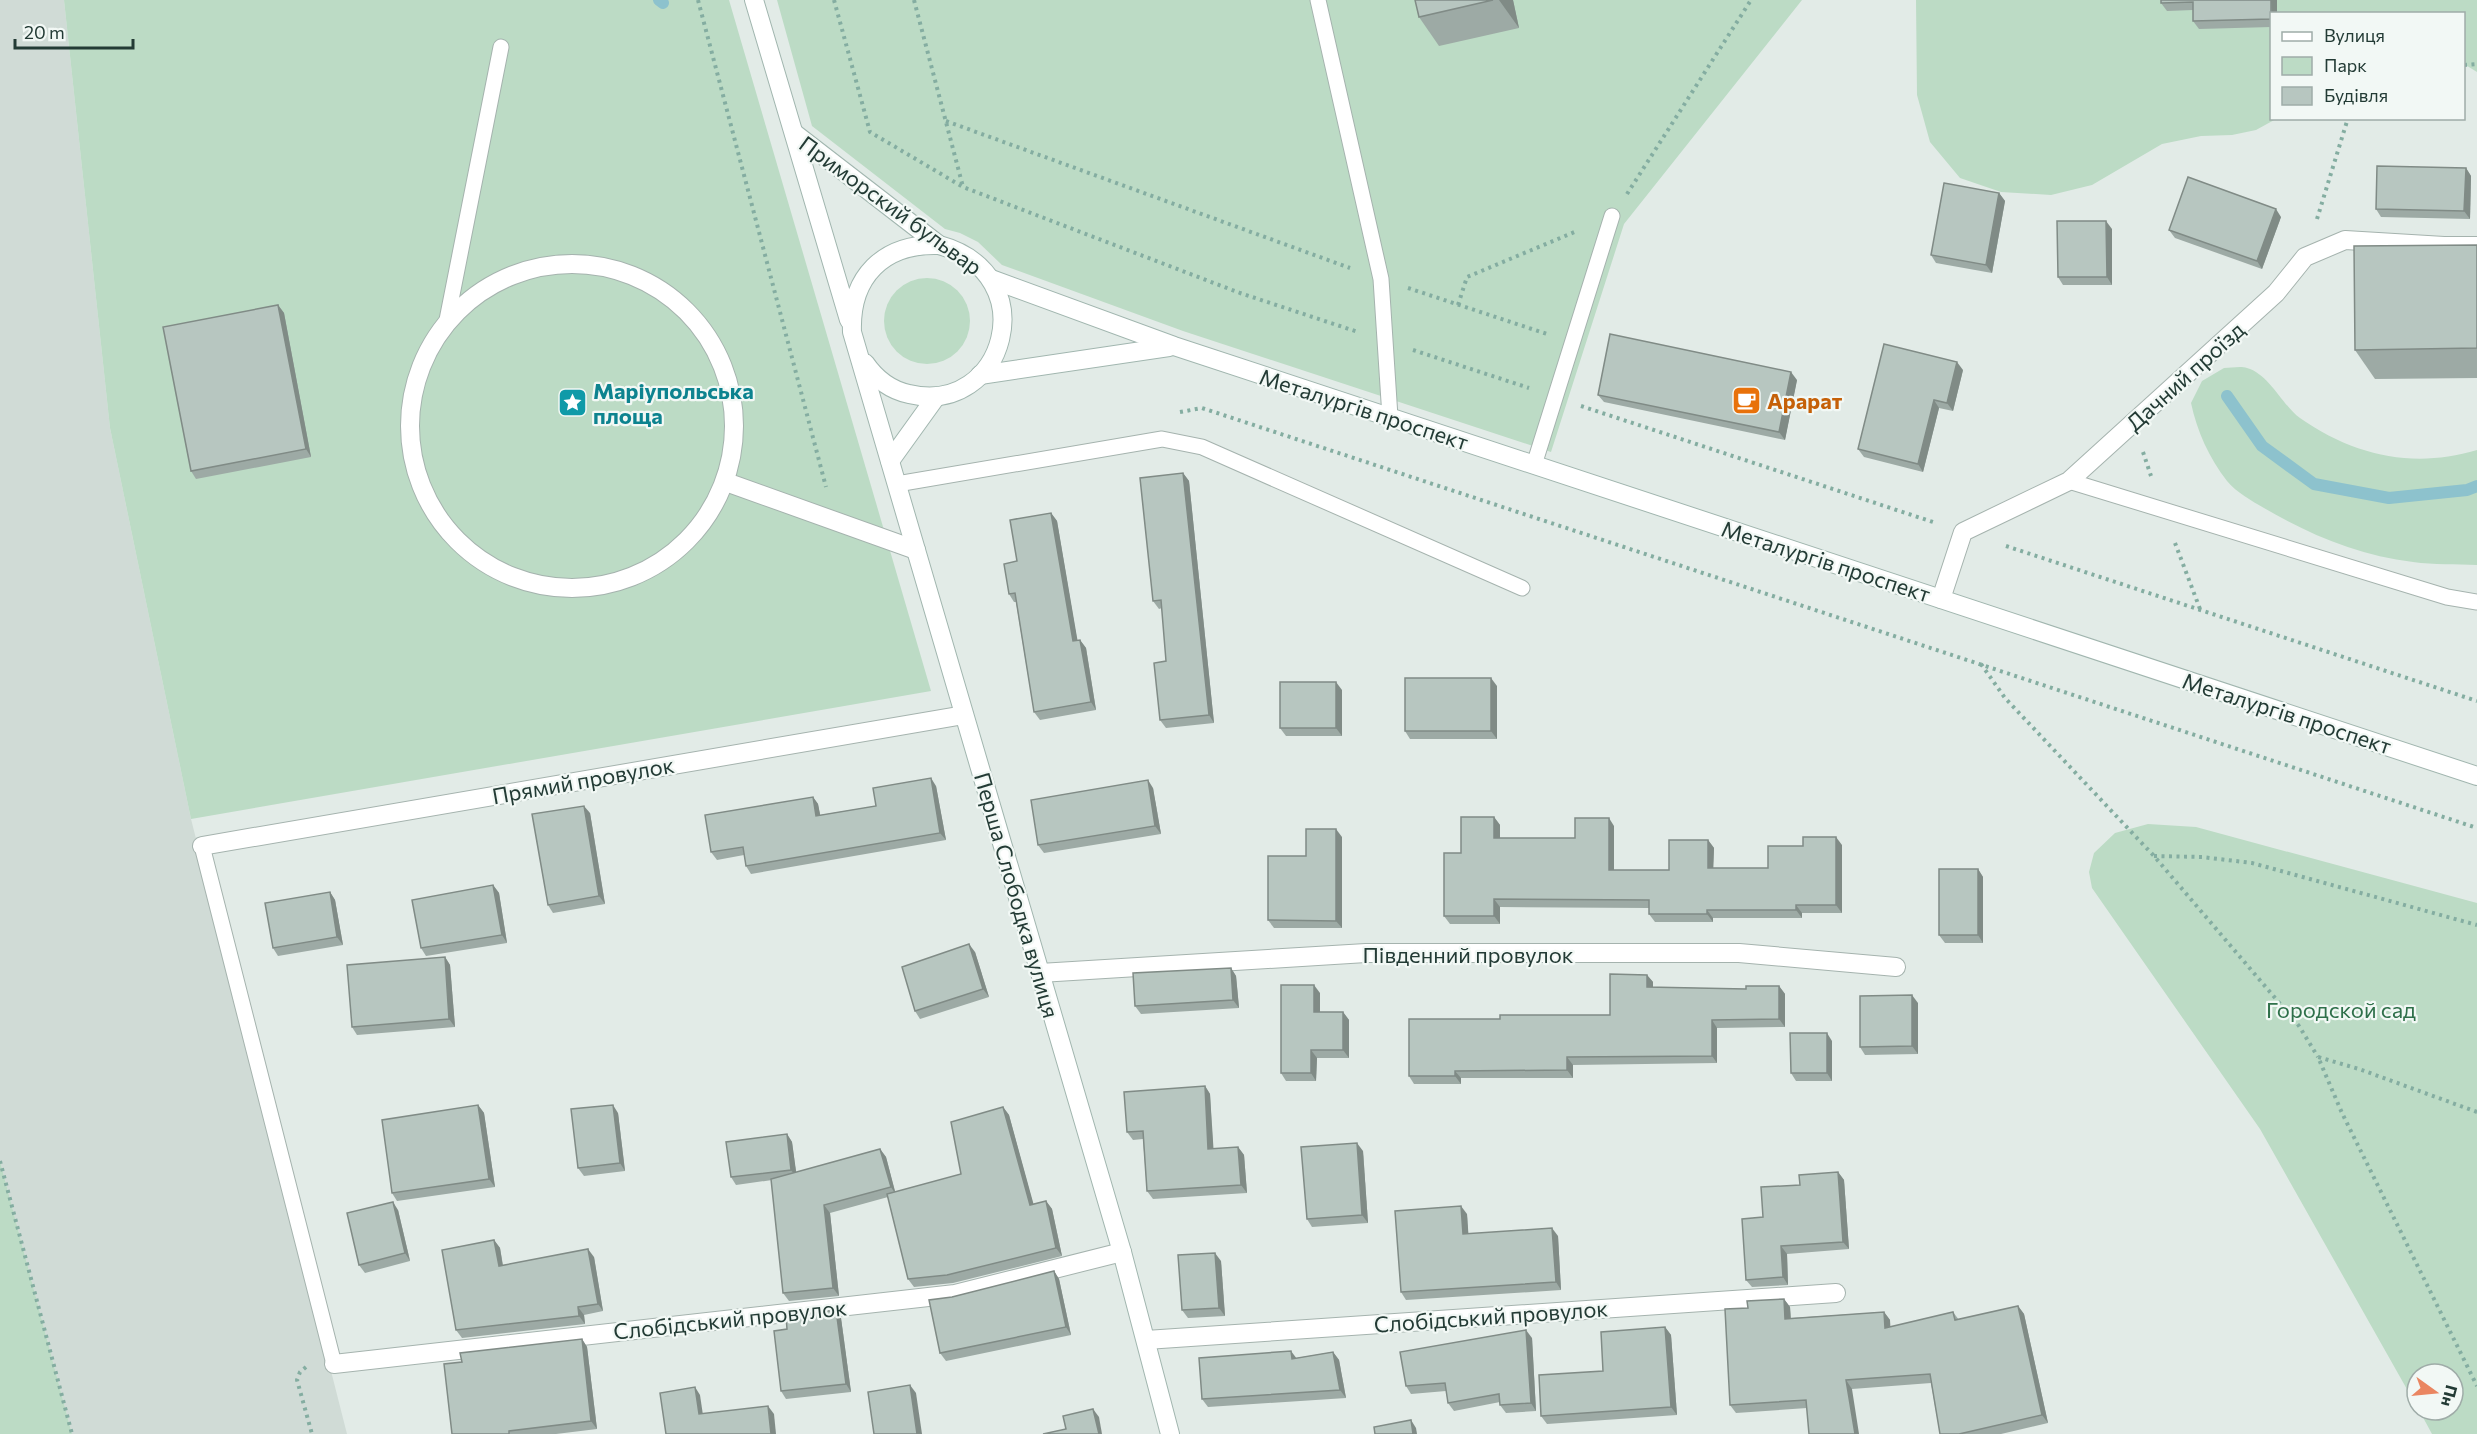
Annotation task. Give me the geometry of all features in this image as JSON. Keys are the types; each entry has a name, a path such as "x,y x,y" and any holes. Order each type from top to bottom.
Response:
{"street":[{"path":"751,1 794,133 860,357 884,384 909,394 936,397 967,386 980,375 1174,346"},
{"name":"Приморский бульвар","path":"794,133 939,245 954,249 968,257 991,279 1002,307 1002,336 990,363 980,375"},
{"path":"2305,256 2345,240 2477,246"},
{"path":"852,332 854,301 868,273 892,253 907,247 939,245"},
{"name":"Дачний проїзд","path":"1963,532 2070,481 2276,293 2305,256"},
{"path":"549,264 608,266 661,289 704,329 728,377 735,429 726,482 699,528 661,564 612,585 554,589 497,572 451,537 419,487 408,429 417,370 447,320 493,282 549,264"},
{"name":"Металургів проспект","path":"991,279 1174,346 2477,776"},
{"name":"Перша Слободка вулиця","path":"860,357 1122,1252 1170,1434"},
{"path":"890,461 936,397"},
{"path":"726,482 916,550"},
{"path":"1941,599 1963,532"},
{"name":"Прямий провулок","path":"202,846 963,715"},
{"name":"Південний провулок","path":"1040,973 1366,953 1739,953 1896,967"},
{"name":"Слобідський провулок","path":"334,1364 955,1294 1122,1252"},
{"name":"Слобідський провулок","path":"1146,1340 1836,1293"}],"lane":[{"path":"1318,0 1382,279 1390,417"},
{"path":"447,320 501,46"},
{"path":"1534,465 1612,216"},
{"path":"897,484 1162,439 1202,447 1522,588"},
{"path":"2070,481 2447,597 2477,602"},
{"path":"202,846 334,1364"}],"path":[{"path":"698,0 834,521"},
{"path":"834,0 870,132 963,188 1240,293 2477,701"},
{"path":"914,0 963,188"},
{"path":"1458,305 1467,277 1612,216 1751,0"},
{"path":"2305,256 2347,120"},
{"path":"946,121 1382,279 1573,343"},
{"path":"1202,408 2477,828"},
{"path":"1980,664 2005,698 2154,856 2299,1026 2318,1057 2347,1124 2477,1386"},
{"path":"2154,856 2202,857 2252,863 2477,925"},
{"path":"2318,1057 2360,1069 2477,1112"},
{"path":"0,1161 72,1434"},
{"path":"312,1434 297,1380 300,1372 306,1367 334,1364"}],"shaded area":[{"path":"0,0 64,0 110,428 191,819 347,1434 72,1434 0,1161"}],"green space":[{"path":"64,0 729,0 931,691 191,819 110,428"},
{"path":"777,0 1802,0 1624,224 1551,452 1183,331 1002,265 978,242 945,229 812,126"},
{"path":"1916,0 2477,0 2477,72 2465,65 2465,12 2270,12 2270,120 2274,120 2256,130 2232,135 2201,136 2162,144 2092,185 2051,195 2001,192 1960,178 1930,142 1917,95"},
{"path":"927,278 951,285 963,297 970,321 963,345 951,357 927,364 903,357 891,345 884,321 891,297 903,285"},
{"path":"2245,367 2255,371 2269,383 2300,418 2342,442 2363,450 2408,458 2430,458 2454,456 2477,450 2477,565 2413,562 2374,555 2336,543 2299,527 2239,493 2227,481 2209,454 2200,434 2191,403 2202,381 2224,368"},
{"name":"Городской сад","path":"2148,824 2196,827 2477,903 2477,1434 2432,1434 2426,1422 2465,1422 2465,1362 2405,1362 2405,1386 2260,1129 2092,888 2089,872 2094,853 2115,833"},
{"path":"0,1161 72,1434 0,1434"}],"building":[{"path":"1415,0 1493,0 1419,17"},
{"path":"2161,0 2271,0 2271,12 2270,19 2193,21 2193,2 2161,3"},
{"path":"2377,166 2466,168 2464,211 2376,209"},
{"path":"2188,177 2276,209 2257,261 2169,230"},
{"path":"1944,183 1999,193 1986,265 1931,255"},
{"path":"2057,221 2106,221 2107,277 2058,277"},
{"path":"2477,245 2477,348 2355,350 2354,246"},
{"path":"278,305 306,449 191,471 163,327"},
{"path":"1610,334 1791,372 1779,432 1598,395"},
{"path":"1884,344 1957,362 1947,403 1934,400 1918,464 1858,449"},
{"path":"1183,473 1209,715 1160,720 1154,663 1166,661 1161,600 1153,601 1140,478"},
{"path":"1051,513 1073,641 1080,640 1091,702 1034,712 1015,593 1009,594 1004,564 1017,561 1010,520"},
{"path":"1405,678 1491,678 1491,731 1405,731"},
{"path":"1280,682 1336,682 1336,728 1280,728"},
{"path":"931,778 940,833 746,866 743,847 711,852 705,815 813,797 816,816 876,806 873,788"},
{"path":"1148,780 1155,826 1038,845 1031,800"},
{"path":"584,806 599,896 548,905 532,814"},
{"path":"1461,817 1494,817 1494,838 1575,838 1575,818 1609,818 1609,870 1669,870 1669,840 1708,840 1708,868 1768,868 1768,846 1803,846 1803,837 1836,837 1836,905 1796,905 1796,910 1707,910 1707,914 1649,914 1649,900 1494,899 1494,916 1444,916 1444,853 1461,853"},
{"path":"1306,829 1336,829 1336,921 1268,920 1268,856 1306,856"},
{"path":"1939,869 1978,869 1978,935 1939,935"},
{"path":"493,885 502,935 421,948 412,900"},
{"path":"330,892 337,937 273,948 265,903"},
{"path":"969,944 983,989 915,1011 902,967"},
{"path":"445,957 449,1019 352,1027 347,965"},
{"path":"1231,968 1233,1000 1135,1006 1133,973"},
{"path":"1610,974 1647,975 1647,987 1746,989 1746,986 1779,986 1779,1019 1712,1020 1712,1056 1567,1057 1567,1070 1455,1071 1455,1076 1409,1076 1409,1019 1500,1019 1500,1015 1610,1015"},
{"path":"1281,985 1314,985 1314,1012 1343,1012 1343,1050 1311,1050 1311,1073 1281,1073"},
{"path":"1912,995 1912,1046 1860,1047 1860,996"},
{"path":"1790,1033 1827,1033 1827,1073 1791,1073"},
{"path":"1205,1086 1208,1149 1238,1147 1241,1185 1147,1191 1143,1131 1127,1132 1124,1092"},
{"path":"478,1105 489,1179 392,1193 382,1120"},
{"path":"613,1105 620,1163 578,1168 571,1109"},
{"path":"1003,1107 1030,1205 1046,1201 1056,1248 947,1275 908,1279 887,1194 961,1174 951,1122"},
{"path":"787,1134 791,1170 731,1177 726,1142"},
{"path":"1357,1143 1362,1215 1307,1219 1301,1147"},
{"path":"880,1149 891,1187 824,1205 833,1288 783,1293 771,1179"},
{"path":"1838,1172 1843,1242 1781,1246 1783,1277 1746,1280 1742,1219 1763,1217 1761,1187 1800,1185 1799,1175"},
{"path":"393,1202 405,1253 359,1265 347,1213"},
{"path":"1461,1206 1463,1234 1552,1228 1556,1282 1401,1292 1395,1211"},
{"path":"494,1240 499,1266 588,1249 598,1304 578,1307 579,1316 456,1330 442,1250"},
{"path":"1215,1253 1219,1308 1182,1310 1178,1255"},
{"path":"1054,1271 1066,1327 940,1353 929,1300 952,1297"},
{"path":"1784,1299 1785,1319 1884,1312 1885,1328 1953,1312 1955,1320 2018,1306 2042,1415 1959,1434 1940,1434 1930,1374 1846,1380 1855,1434 1809,1434 1806,1400 1730,1405 1725,1309 1748,1308 1747,1301"},
{"path":"836,1310 846,1384 781,1391 774,1331 787,1329 786,1316"},
{"path":"1665,1327 1671,1407 1541,1416 1539,1375 1603,1371 1601,1332"},
{"path":"1526,1330 1531,1403 1500,1405 1499,1394 1448,1403 1445,1383 1406,1386 1400,1352"},
{"path":"582,1339 591,1421 509,1431 509,1434 452,1434 444,1364 462,1362 460,1353"},
{"path":"1291,1351 1292,1359 1333,1352 1340,1390 1202,1399 1199,1358"},
{"path":"910,1385 917,1434 874,1434 868,1392"},
{"path":"695,1387 699,1414 768,1406 771,1434 666,1434 660,1393"},
{"path":"1093,1409 1099,1434 1043,1434 1066,1429 1063,1416"},
{"path":"1411,1420 1413,1434 1375,1434 1374,1427"}],"waterway":[{"path":"659,0 663,3"},
{"path":"2227,396 2262,446 2314,484 2389,498 2467,490 2477,486"}],"place":[{"name":"Арарат","path":"1746,400"},
{"name":"Маріупольська площа","path":"572,403"}]}
